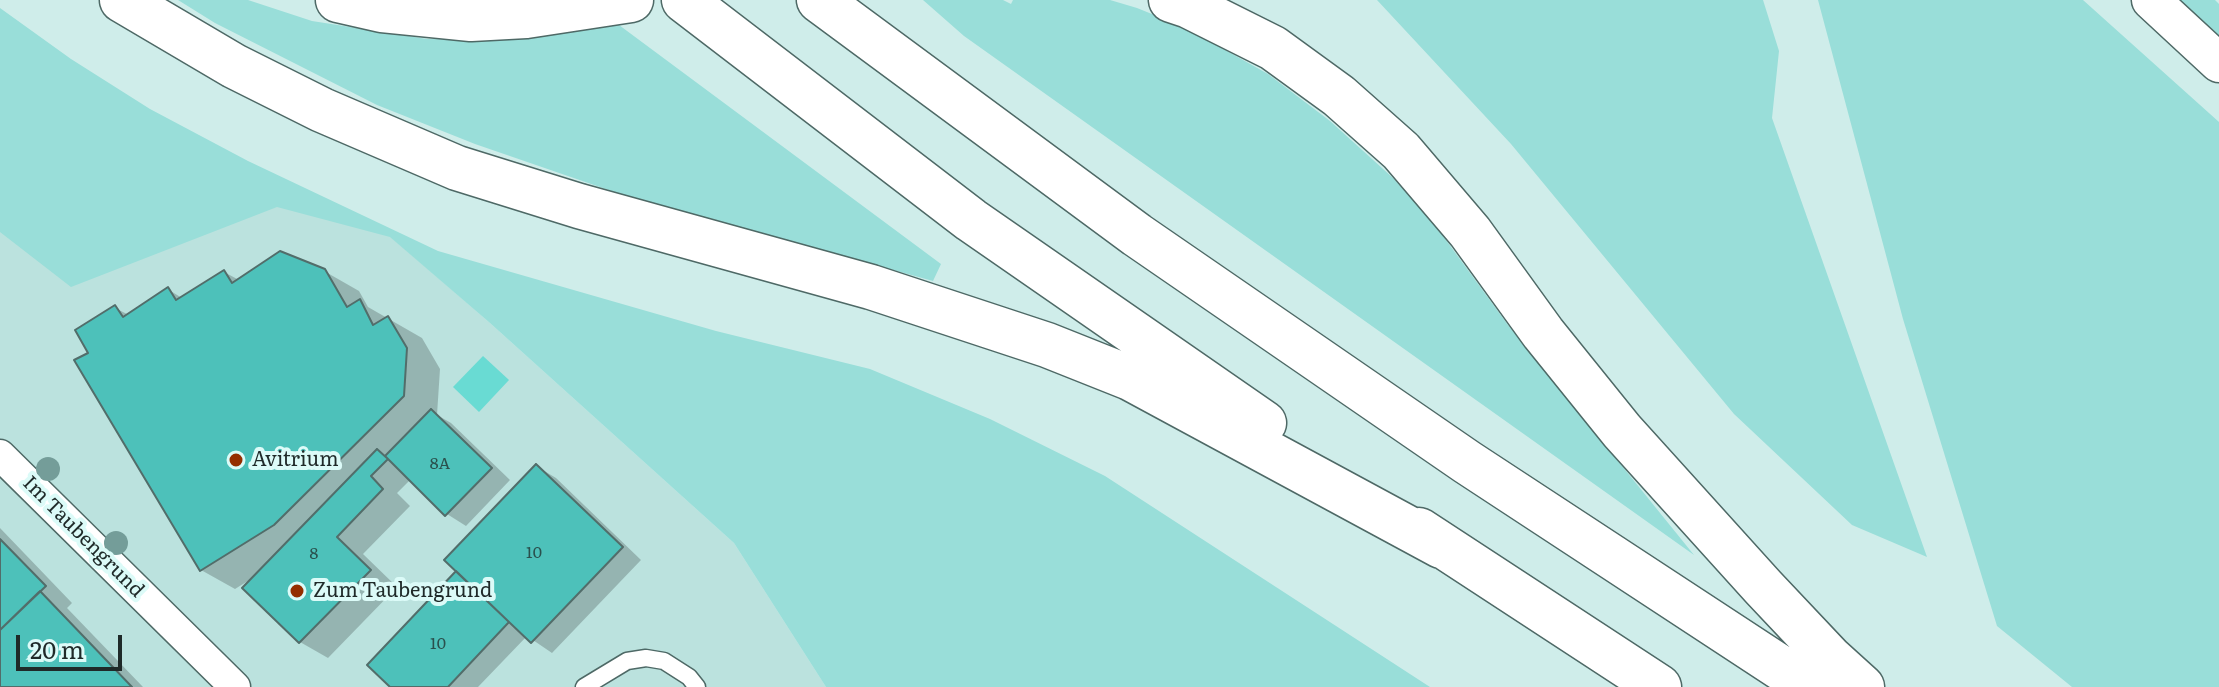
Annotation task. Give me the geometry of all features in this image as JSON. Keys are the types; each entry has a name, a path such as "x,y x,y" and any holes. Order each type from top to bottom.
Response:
{"highway":[{"path":"122,0 234,66 322,110 457,168 610,215 871,287 1047,345 1130,378 1441,546"},
{"path":"338,0 382,10 471,19 526,16 631,0"},
{"path":"684,0 971,220 1441,546 1659,687"},
{"path":"1171,0 1273,48 1339,96 1401,151 1470,232 1543,333 1622,431 1763,587 1862,687"},
{"path":"822,2 1163,252 1467,462 1810,687"}],"street":[{"path":"2151,0 2219,63"},
{"name":"Im Taubengrund","path":"0,455 235,687"}],"lane":[{"path":"584,687 627,661 646,658 664,661 689,677 697,687"}],"shaded area":[{"path":"178,0 248,0 312,21 427,39 514,40 619,25 941,264 933,281 626,196 475,144 377,105 215,23"},
{"path":"923,0 1003,0 1011,4 1013,0 1110,0 1184,27 1268,74 1330,121 1393,178 1435,225 1508,325 1694,555 964,36"},
{"path":"1377,0 1763,0 1779,51 1772,118 1927,557 1852,525 1734,414 1511,144"},
{"path":"1818,0 2083,0 2219,122 2219,687 2072,687 1997,626 1903,319"},
{"path":"2180,0 2215,0 2219,4 2219,36"},
{"path":"0,8 71,59 150,109 248,161 438,251 716,331 870,369 990,419 1105,476 1430,687 826,687 734,543 390,237 277,207 71,287 0,232"},
{"path":"0,132 249,189 390,236 734,543 826,687 0,687"},
{"path":"483,356 509,380 479,412 453,387"}],"building":[{"name":"Avitrium","path":"280,251 325,269 347,307 360,299 373,325 388,316 407,348 404,396 274,525 200,571 74,360 88,353 75,330 115,305 123,317 168,287 176,300 224,270 232,283"},
{"path":"431,409 492,468 445,516 385,456"},
{"path":"377,449 388,459 371,476 383,489 337,537 371,570 299,643 242,588"},
{"path":"536,464 623,547 531,643 444,560"},
{"path":"0,539 46,586 0,630"},
{"path":"456,571 509,622 448,687 390,687 367,665"},
{"path":"40,591 132,687 0,687 0,630"}],"place":[{"name":"Avitrium","path":"236,460"},
{"name":"Zum Taubengrund","path":"297,591"}]}
